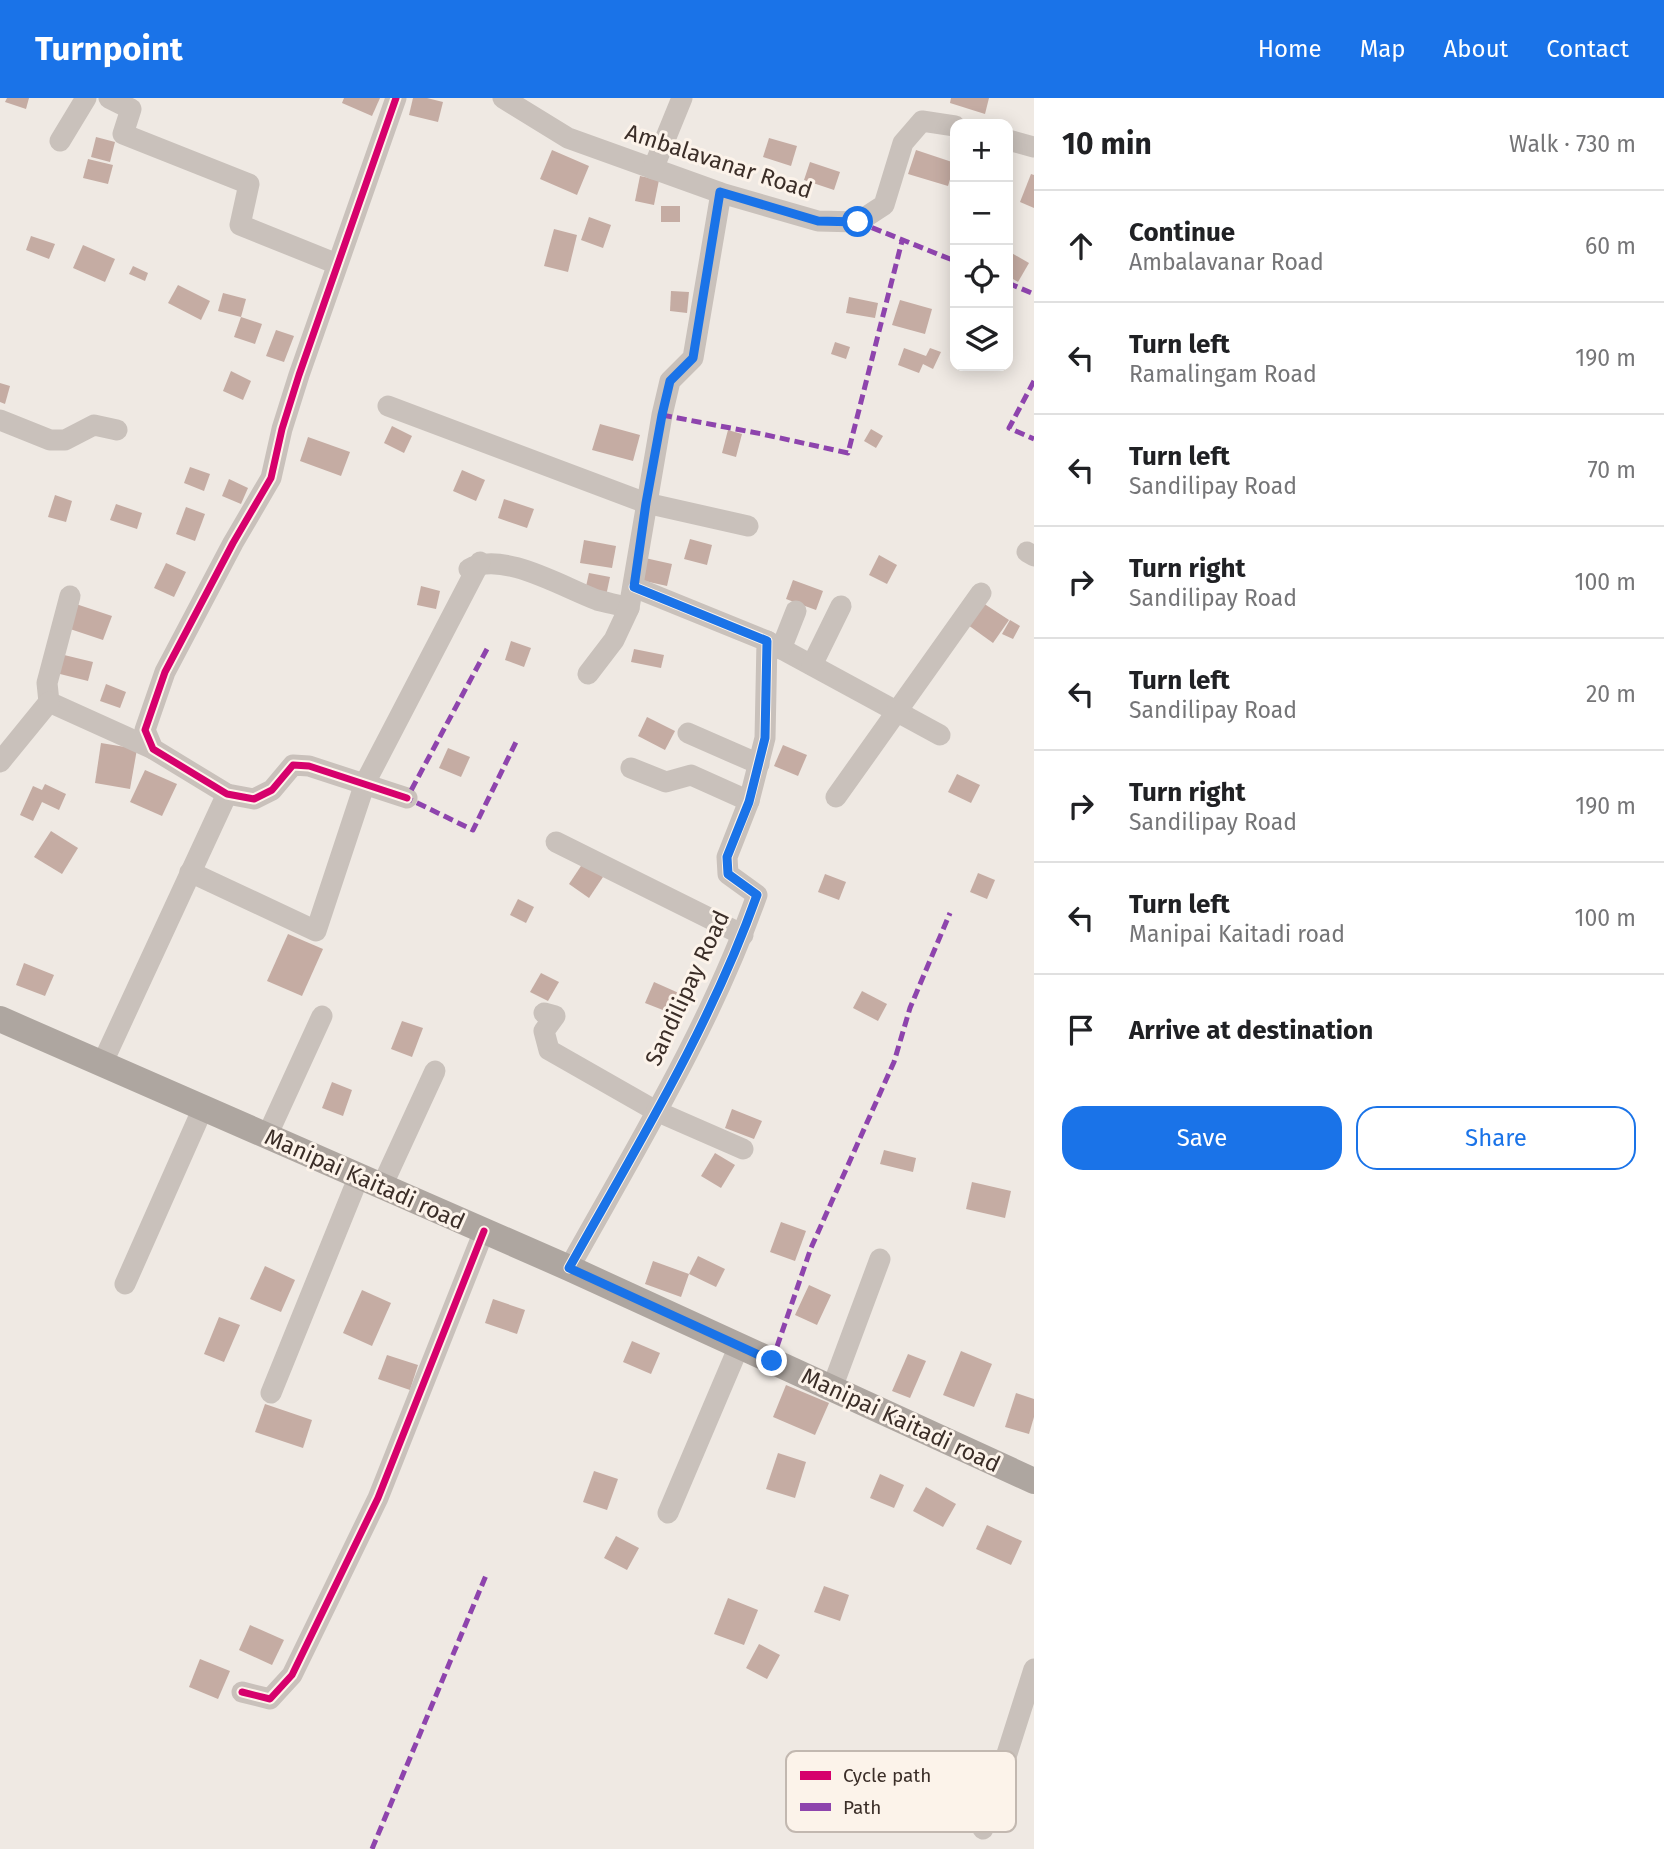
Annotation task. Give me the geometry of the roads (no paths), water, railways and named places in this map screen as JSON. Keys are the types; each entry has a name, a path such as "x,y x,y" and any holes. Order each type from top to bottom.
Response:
{"main road":[{"name":"Manipai Kaitadi road","path":"0,1019 569,1268 1034,1481"}],"street":[{"path":"60,141 86,98"},
{"path":"109,98 131,109 123,134 249,184 240,225 337,264"},
{"path":"153,749 145,730 165,672 233,543 271,478 282,429 396,98"},
{"path":"653,169 682,98"},
{"name":"Ambalavanar Road","path":"506,99 568,138 720,192 818,221 858,222 884,205 903,143 922,121 950,124"},
{"path":"1013,141 1034,147"},
{"path":"587,674 614,640 632,598 646,503 670,381 693,358 720,192"},
{"path":"388,406 646,503 748,526"},
{"path":"0,421 50,439 65,440 94,425 117,430"},
{"path":"190,872 316,931 365,783 472,567 525,570 598,600 632,598 774,645 940,735"},
{"path":"836,797 981,593"},
{"path":"0,762 49,702 47,683 70,596"},
{"path":"812,665 841,606"},
{"name":"Sandilipay Road","path":"569,1268 692,1047 743,935 757,895 728,874 727,857 749,802 760,764 774,645 796,611"},
{"path":"49,702 153,749 227,794 254,799 272,790 293,765 309,766 407,798"},
{"path":"688,733 760,764"},
{"path":"631,768 666,782 691,775 749,802"},
{"path":"102,1064 227,794"},
{"path":"556,842 743,935"},
{"path":"544,1013 555,1016 544,1031 549,1050 656,1111 743,1149"},
{"path":"267,1136 323,1016"},
{"path":"271,1393 370,1181 435,1071"},
{"path":"125,1284 202,1108"},
{"path":"242,1692 270,1699 292,1675 378,1498 484,1231"},
{"path":"832,1388 880,1259"},
{"path":"668,1513 739,1346"},
{"path":"1008,1751 1034,1669"}]}
